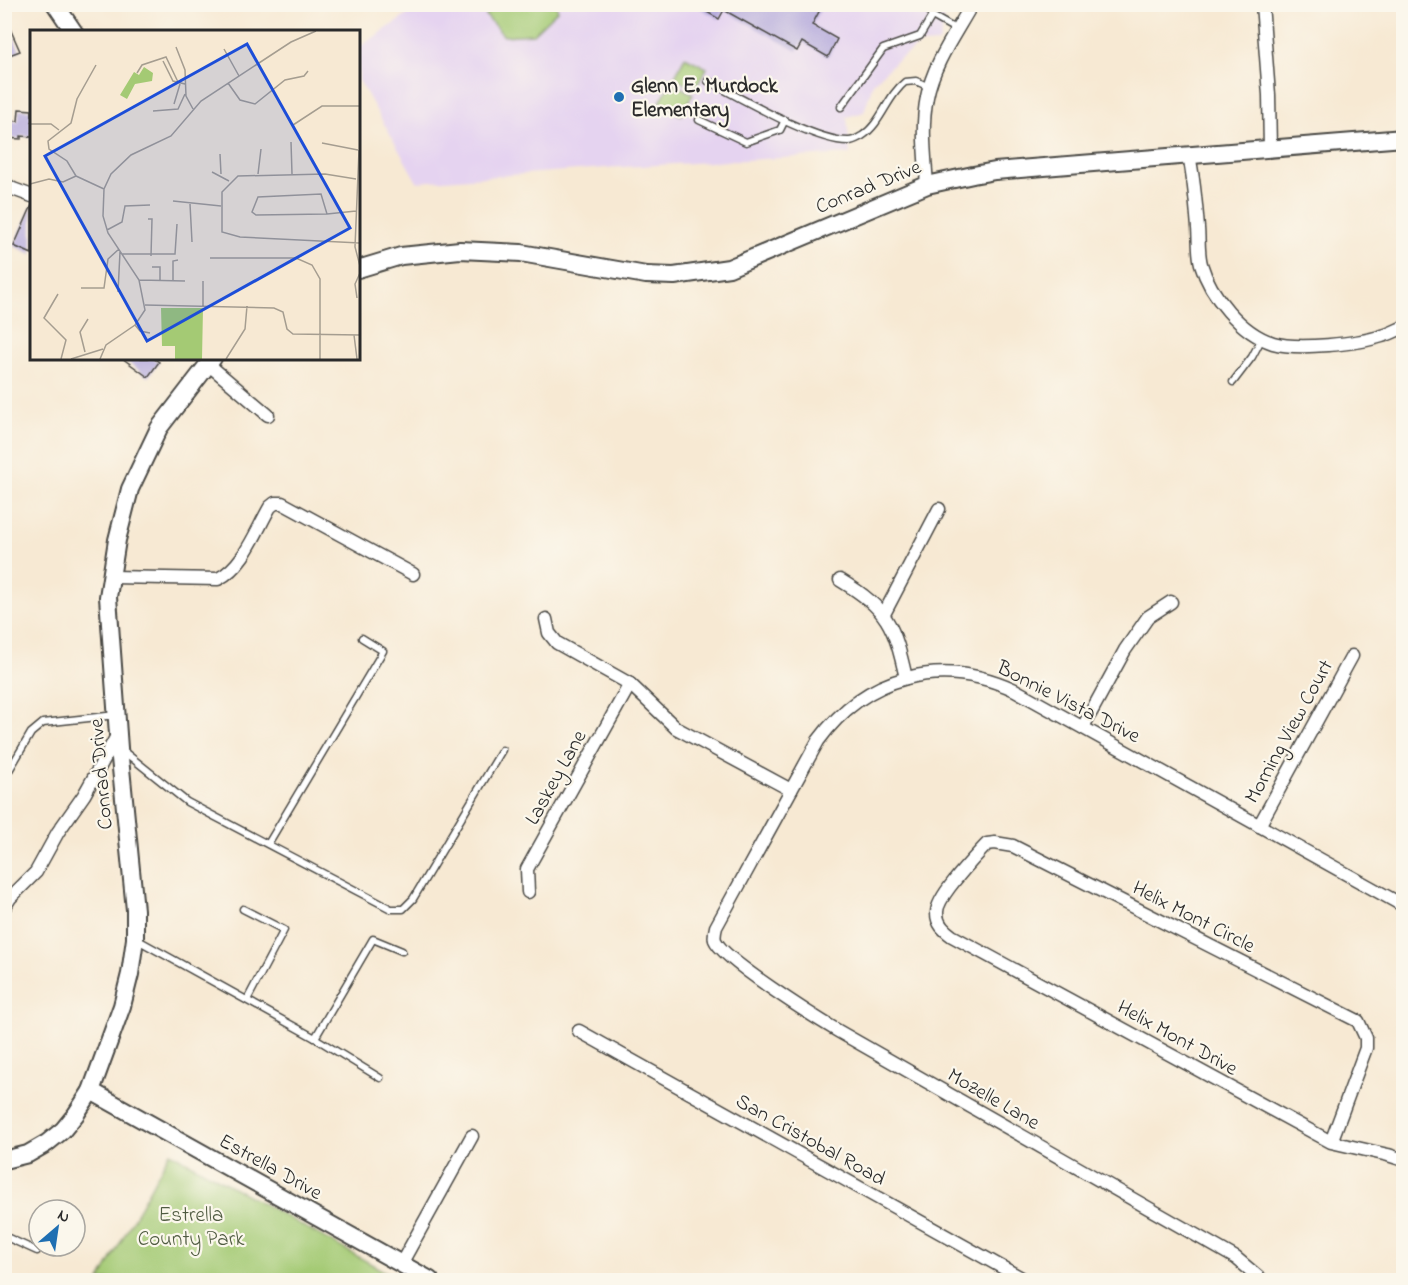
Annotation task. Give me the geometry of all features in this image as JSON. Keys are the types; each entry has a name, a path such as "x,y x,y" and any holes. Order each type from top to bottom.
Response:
{"street":[{"path":"55,4 73,30"},
{"path":"927,185 923,125 930,87 936,69 972,4"},
{"path":"1262,4 1269,95 1270,149"},
{"name":"Conrad Drive","path":"360,268 401,256 460,250 521,253 646,275 674,276 729,268 927,185 994,171 1404,138"},
{"path":"1189,155 1193,175 1200,262 1224,308 1252,332 1271,342 1284,345 1353,342 1383,336 1404,327"},
{"path":"4,183 30,195"},
{"path":"210,362 268,416"},
{"name":"Conrad Drive","path":"4,1160 28,1154 55,1137 70,1122 91,1091 122,1006 135,939 135,910 108,597 117,540 130,489 159,428 210,362"},
{"path":"112,576 218,579 228,574 236,566 270,507 275,503 282,503 413,574"},
{"path":"884,614 939,509"},
{"path":"840,580 864,594 884,614 897,640 906,678"},
{"path":"1083,727 1125,650 1148,617 1171,602"},
{"path":"546,620 549,633 557,643 630,684 676,728 791,790"},
{"name":"Morning View Court","path":"1259,826 1352,656"},
{"name":"Bonnie Vista Drive","path":"715,939 716,927 818,741 838,717 869,693 906,678 929,674 953,673 985,678 1015,690 1404,906"},
{"name":"Laskey Lane","path":"528,892 527,869 630,684"},
{"path":"4,908 10,898 36,872 58,832 119,740"},
{"name":"Helix Mont Circle","path":"942,928 936,915 938,907 956,878 987,844 1013,846 1358,1021 1366,1038 1366,1048 1331,1142"},
{"name":"Helix Mont Drive","path":"942,928 952,936 1331,1142 1404,1160"},
{"name":"Mozelle Lane","path":"715,939 724,954 828,1026 1236,1258 1262,1281"},
{"name":"San Cristobal Road","path":"579,1031 1025,1281"},
{"name":"Estrella Drive","path":"91,1091 430,1281"},
{"path":"401,1264 472,1136"}],"lane":[{"path":"926,4 932,16 958,30"},
{"path":"841,107 883,49 920,36 932,16"},
{"path":"708,81 810,132 840,140 855,140 865,134 878,120 902,84 910,80 930,87"},
{"path":"699,120 746,142 780,130 785,120"},
{"path":"1233,382 1252,357 1262,338"},
{"path":"268,844 383,651 362,638"},
{"path":"4,779 31,733 43,723 117,715"},
{"path":"119,740 187,802 391,909 403,909 413,899 502,750"},
{"path":"243,909 284,930 247,1000"},
{"path":"135,939 315,1038 380,1078"},
{"path":"315,1038 373,939 402,951"},
{"path":"4,1236 27,1246"}],"shaded area":[{"name":"Glenn E. Murdock Elementary","path":"422,5 947,5 939,43 921,44 896,61 873,83 864,112 843,118 847,119 850,154 605,168 417,182 360,82 360,47"}],"green space":[{"path":"484,5 556,5 558,10 533,34 504,36 486,16"},
{"path":"685,57 707,68 695,89 674,78"},
{"path":"671,82 693,94 681,115 659,104"},
{"name":"Estrella County Park","path":"170,1152 393,1276 391,1280 100,1280"}],"building":[{"path":"693,4 823,4 812,25 837,39 828,57 802,42 797,51 724,10 719,19"},
{"path":"4,15 20,51 4,57"},
{"path":"19,109 30,110 30,137 4,138 6,120 18,121"},
{"path":"30,210 30,253 14,246"},
{"path":"125,360 156,360 159,362 148,377"}],"place":[{"name":"Glenn E. Murdock Elementary","path":"619,97"}]}
